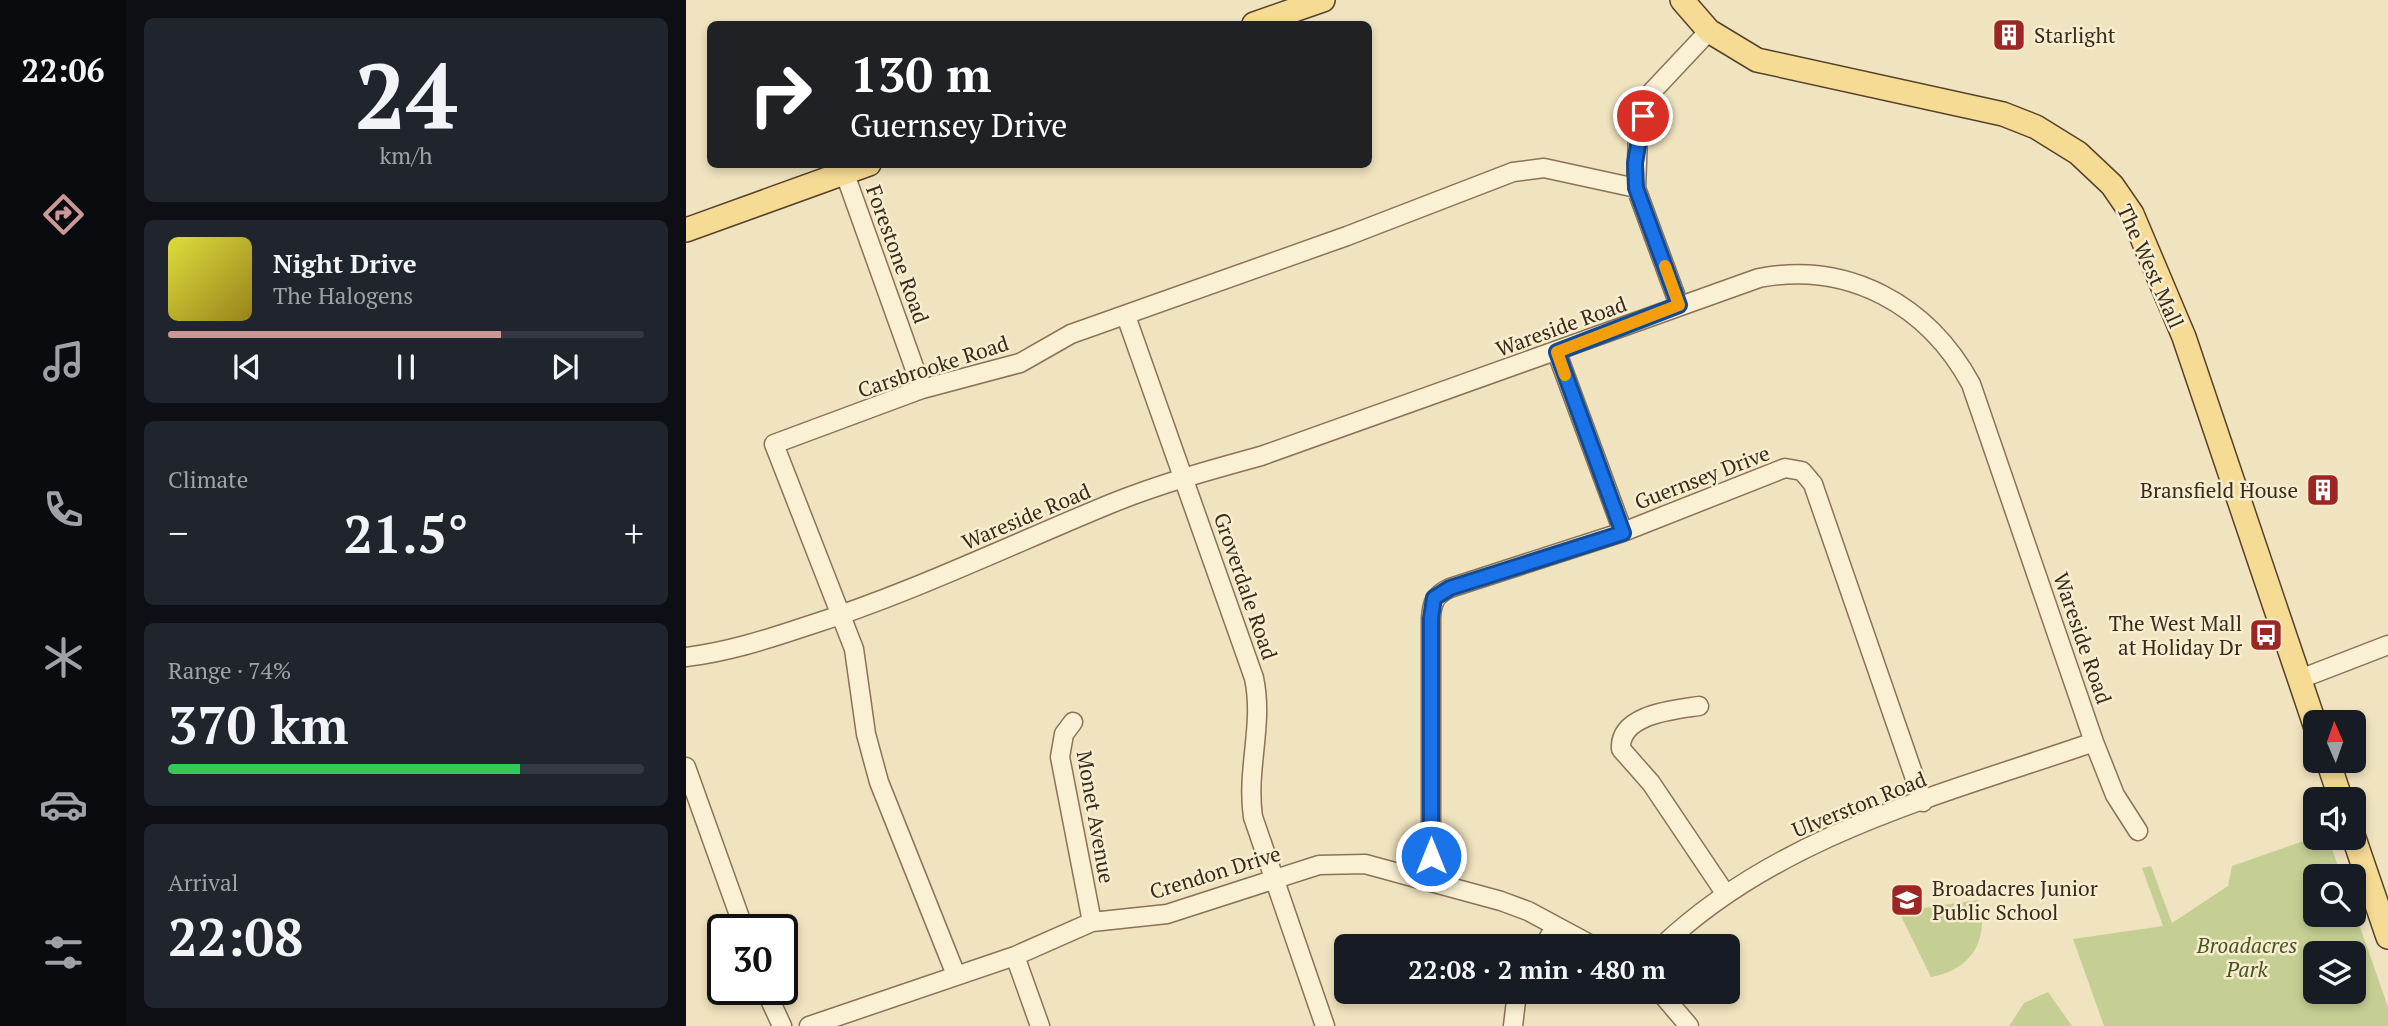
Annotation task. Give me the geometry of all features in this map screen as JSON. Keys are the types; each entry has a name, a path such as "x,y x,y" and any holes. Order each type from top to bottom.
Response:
{"main road":[{"path":"1263,21 1323,0"},
{"name":"The West Mall","path":"1682,0 1709,31 1757,60 1986,109 2020,120 2067,144 2112,185 2132,214 2184,337 2310,710"},
{"path":"686,230 859,168"},
{"path":"2358,850 2388,937"}],"street":[{"path":"1679,305 1636,188 1638,135 1647,97 1709,31"},
{"name":"Carsbrooke Road","path":"956,975 871,756 857,661 842,615 774,444 922,389 1020,363 1071,334 1513,172 1544,168 1636,188"},
{"name":"Forestone Road","path":"845,174 922,389"},
{"name":"Wareside Road","path":"686,657 724,653 842,615 998,554 1111,504 1183,478 1261,456 1557,352 1679,305 1759,278 1781,274 1811,274 1870,288 1909,310 1952,352 1971,384 2094,743 2115,795 2138,831"},
{"name":"Groverdale Road","path":"1126,316 1254,678 1259,718 1251,803 1325,1026"},
{"path":"1557,352 1623,533"},
{"name":"Guernsey Drive","path":"1425,879 1431,856 1431,618 1434,598 1450,588 1623,533 1785,468 1797,469 1807,474 1813,484 1923,802"},
{"path":"2300,679 2388,645"},
{"path":"1699,706 1660,714 1631,724 1623,733 1621,749 1651,783 1725,893"},
{"name":"Monet Avenue","path":"1073,722 1064,734 1060,757 1092,922"},
{"name":"Ulverston Road","path":"1676,934 1725,893 1805,848 1857,825 2094,743"},
{"path":"686,767 739,914"},
{"name":"Crendon Drive","path":"809,1026 1015,956 1092,922 1167,914 1319,865 1350,863 1425,879 1501,901 1571,934"},
{"path":"1551,934 1556,926"},
{"path":"1015,956 1040,1026"},
{"path":"1513,1026 1516,1004"},
{"path":"1670,1004 1689,1026"},
{"path":"772,1005 782,1026"}],"green space":[{"name":"Broadacres Park","path":"2303,841 2303,850 2332,850 2337,864 2303,864 2303,927 2360,927 2365,941 2303,941 2303,1004 2366,1004 2366,944 2388,1007 2388,1026 2104,1026 2073,939 2163,926 2142,868 2151,866 2172,923 2228,886 2232,866"},
{"path":"1978,900 1982,927 1974,951 1957,968 1931,977 1901,916 1903,911"},
{"path":"2048,992 2072,1026 2009,1026 2024,1003"}],"slow traffic":[{"path":"1565,375 1557,352 1679,305 1665,266"}],"place":[{"name":"Starlight","path":"2009,35"},
{"name":"Bransfield House","path":"2323,490"},
{"name":"The West Mall at Holiday Dr","path":"2266,635"},
{"name":"Broadacres Junior Public School","path":"1907,900"}],"route":[{"path":"1431,856 1431,607 1434,598 1450,588 1623,533 1557,352 1679,305 1636,188 1635,163 1643,116"}]}
